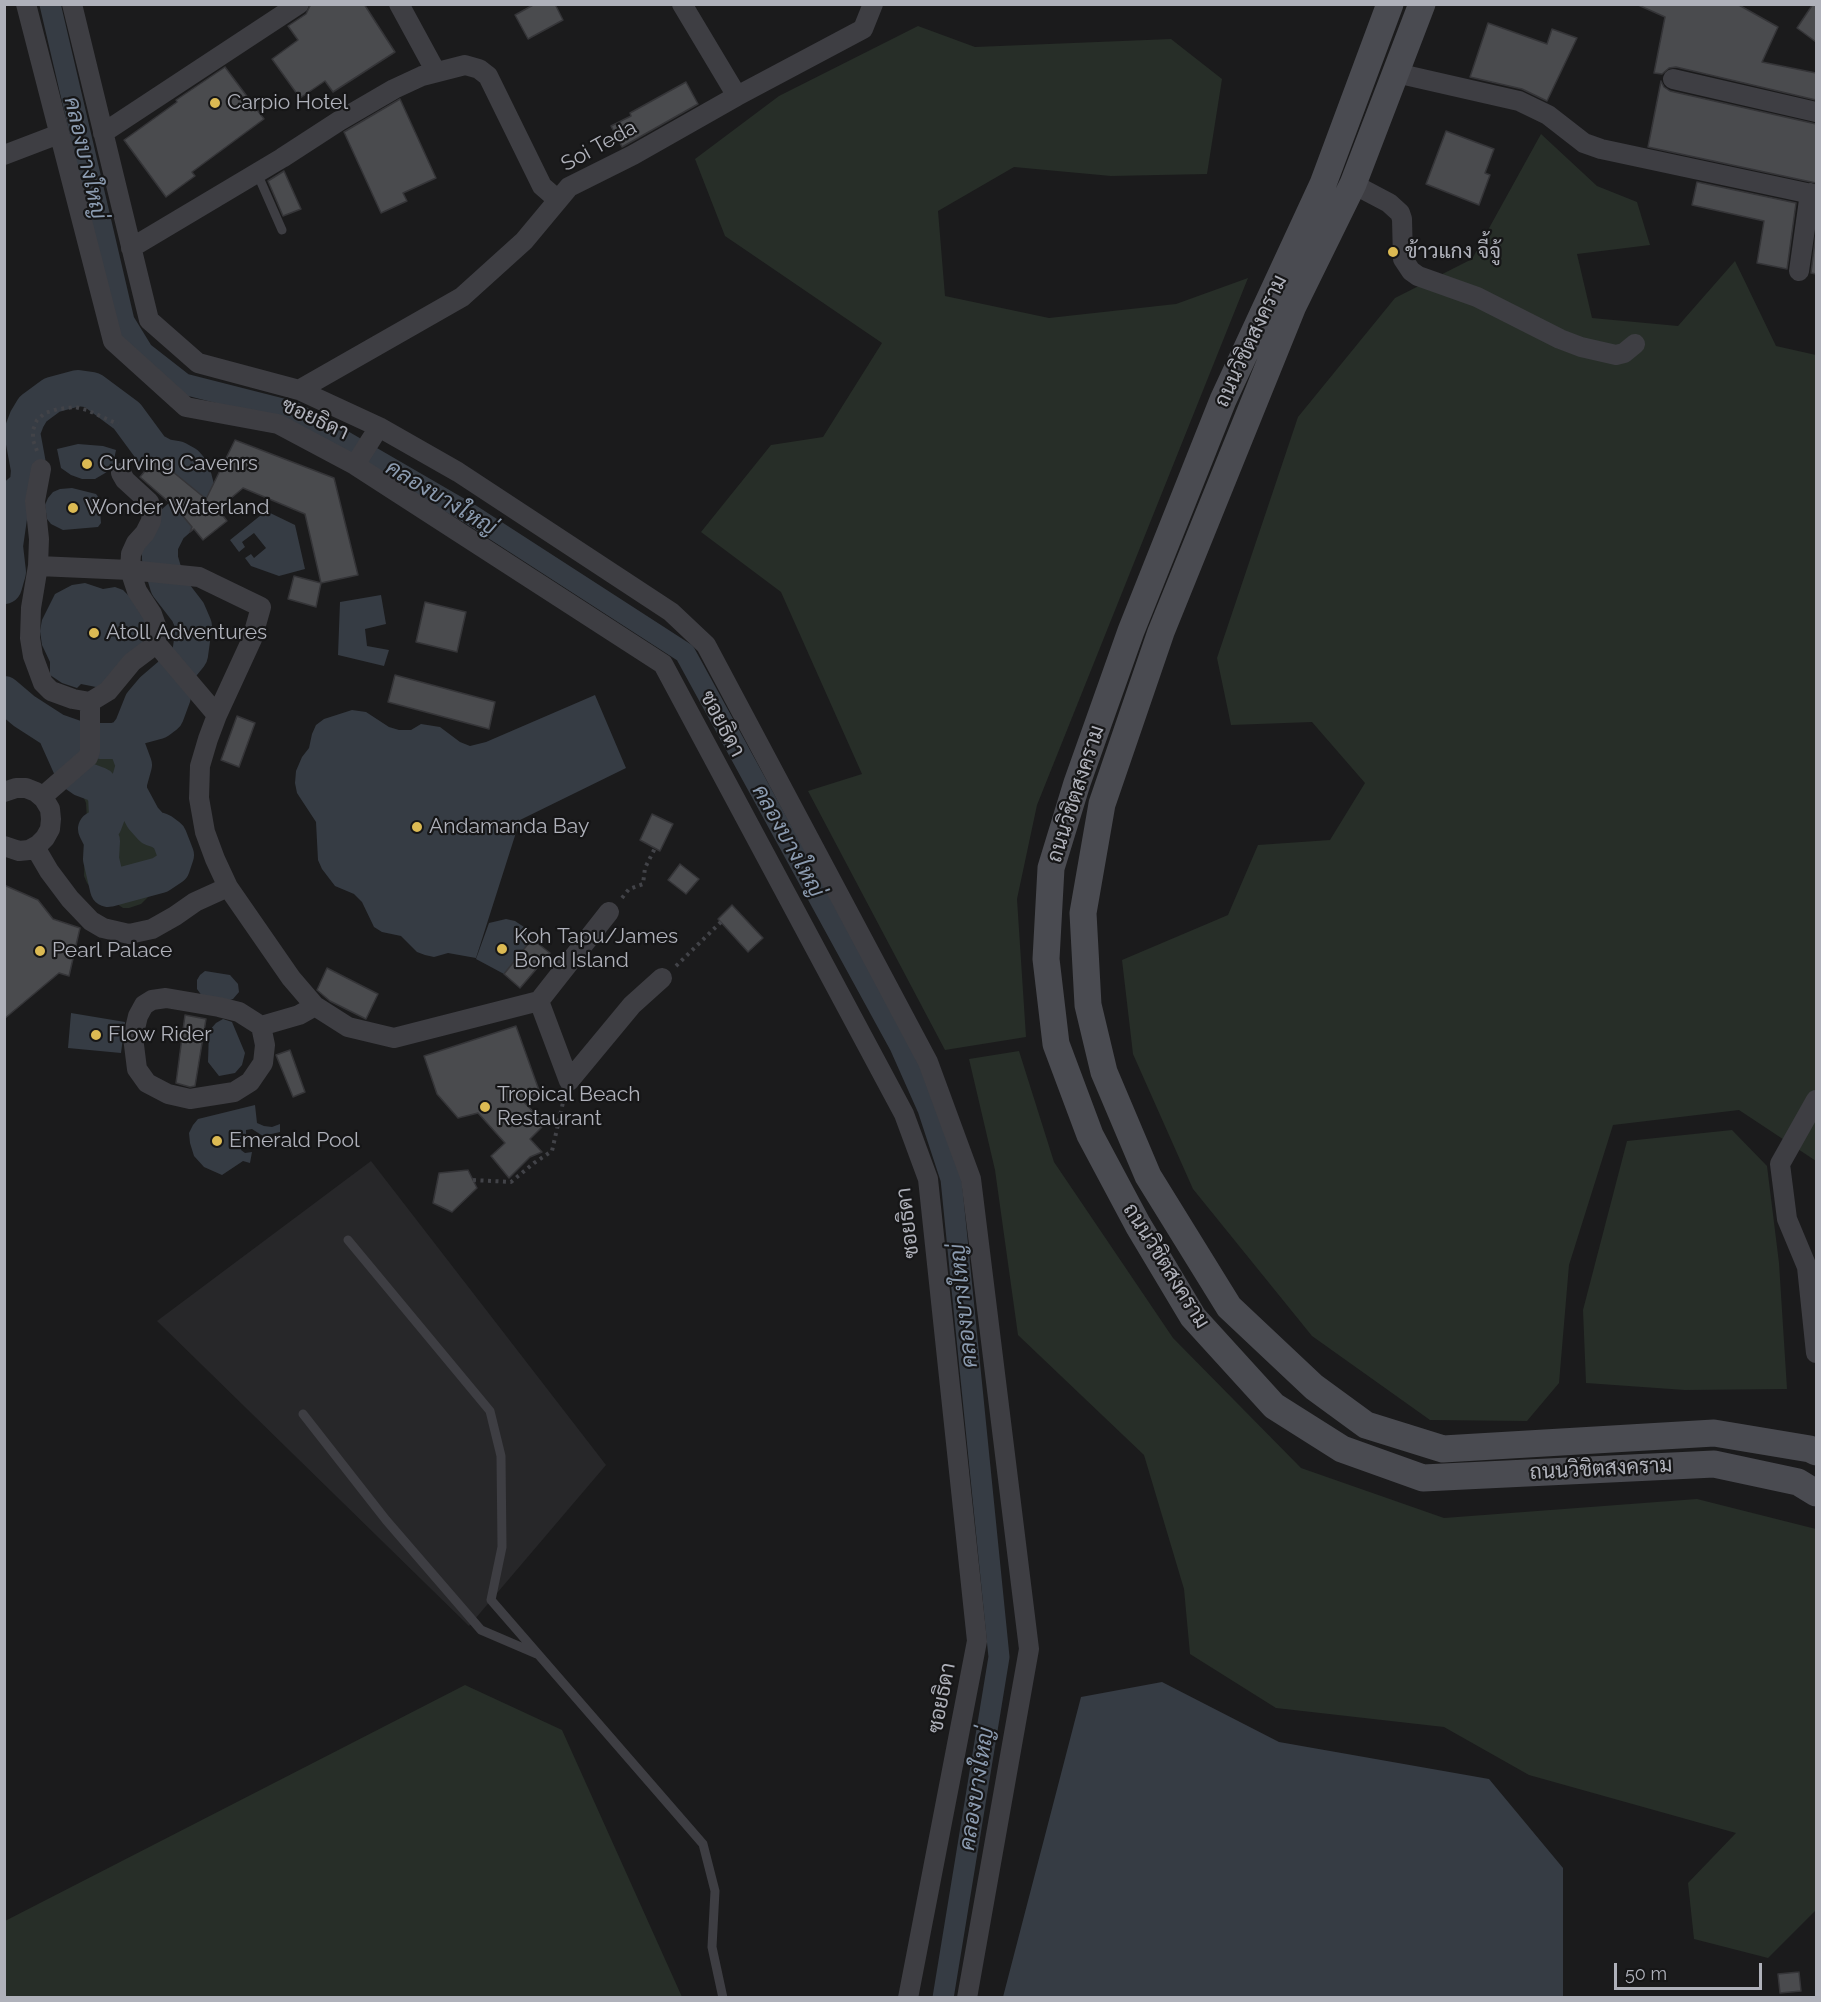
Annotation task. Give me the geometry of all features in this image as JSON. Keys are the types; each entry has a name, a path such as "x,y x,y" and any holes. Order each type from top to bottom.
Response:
{"main road":[{"name":"ถนนวิชิตสงคราม","path":"1390,4 1323,184 1223,400 1131,631 1077,783 1052,868 1046,959 1056,1044 1090,1135 1138,1225 1193,1317 1274,1406 1342,1449 1423,1478 1714,1464 1798,1482 1816,1492"},
{"name":"ถนนวิชิตสงคราม","path":"1422,4 1353,184 1293,306 1161,632 1102,804 1083,913 1088,1005 1104,1072 1148,1176 1229,1307 1314,1386 1366,1425 1443,1449 1714,1433 1810,1449 1816,1452"}],"street":[{"name":"ซอยธิดา","path":"26,4 113,341 186,407 278,424 355,465 663,664 904,1114 928,1179 977,1641 908,1998"},
{"path":"72,4 149,320 198,363 299,390 379,427 458,472 671,612 706,645 928,1062 971,1179 1029,1649 967,1998"},
{"path":"103,133 299,4"},
{"path":"399,4 436,72"},
{"path":"682,4 737,96"},
{"name":"Soi Teda","path":"299,390 462,297 524,241 568,187 633,155 863,29 873,4"},
{"path":"131,248 387,93 436,72 465,65 484,72 491,81 542,186 558,200"},
{"path":"1396,73 1519,102 1548,116 1584,143 1601,149 1813,194 1799,271"},
{"path":"1673,79 1816,112"},
{"path":"4,155 59,134"},
{"path":"1353,184 1389,203 1400,213 1403,259 1411,271 1418,276 1477,297 1560,339 1581,347 1616,355 1624,353 1635,344"},
{"path":"355,465 379,427"},
{"path":"41,469 35,501 39,539 38,566 30,608 30,638 43,683 51,691 90,706"},
{"path":"122,473 125,480 149,502 152,511 151,521 131,554 136,571 137,591 152,614 160,647 211,709"},
{"path":"38,566 199,577 261,607 252,639 211,709 200,766 199,798 205,832 228,887 291,978 315,1006 348,1028 394,1038 539,1001 609,912"},
{"path":"44,795 88,757 90,706 108,691 132,662 160,647"},
{"path":"4,792 16,788 27,788 44,795 50,809 51,819 50,829 45,838 35,847 19,851 4,846"},
{"path":"35,847 70,899 91,921 103,928 129,934 152,928 195,902 228,887"},
{"path":"539,1001 569,1081 632,1005 662,978"},
{"path":"261,1026 265,1045 262,1063 250,1082 234,1092 190,1099 168,1094 147,1083 136,1069 133,1037 138,1016 144,1005 152,1000 166,998 219,1007 239,1012 261,1026 299,1015 315,1006"},
{"path":"1816,1100 1780,1164 1787,1219 1807,1267 1816,1353"}],"lane":[{"path":"257,173 282,230"},
{"path":"348,1240 490,1411 501,1456 502,1536 502,1547 491,1600 704,1844 715,1891 712,1947 723,1998"},
{"path":"303,1414 386,1520 481,1630 539,1655"}],"path":[{"path":"41,469 33,440 33,430 45,413 58,409 75,408 87,410 118,424"},
{"path":"609,912 629,889 643,884 645,868 655,848"},
{"path":"662,978 721,921"},
{"path":"473,1180 511,1182 552,1151 569,1081"}],"shaded area":[{"path":"918,26 975,47 1171,39 1222,79 1207,174 1111,176 1014,167 938,211 945,296 1049,318 1176,304 1248,278 1037,805 1017,899 1026,1037 945,1050 808,791 862,774 781,592 701,532 771,445 823,437 882,343 725,236 695,159 779,96"},
{"path":"1541,134 1597,186 1637,202 1650,245 1577,254 1592,318 1678,326 1735,261 1776,346 1816,355 1816,1161 1739,1110 1613,1125 1569,1265 1559,1383 1527,1421 1430,1420 1312,1336 1193,1189 1133,1054 1122,960 1228,915 1258,845 1330,840 1365,783 1312,722 1231,725 1217,658 1298,417 1395,298 1472,259"},
{"name":"Curving Cavenrs","path":"78,444 103,446 116,450 112,469 95,479 82,479 61,468 57,449"},
{"name":"Wonder Waterland","path":"72,488 96,494 99,498 101,523 98,527 63,530 51,524 47,519 45,505 48,498 60,489"},
{"path":"266,511 295,525 305,569 279,576 251,566 245,558 251,554 254,558 266,548 254,533 242,542 245,547 239,552 230,540"},
{"name":"Atoll Adventures","path":"85,583 103,589 115,587 123,590 148,623 147,636 142,649 109,685 96,687 81,684 77,688 62,683 50,675 50,662 42,645 40,631 42,620 55,594 72,585"},
{"path":"381,595 386,624 365,629 367,646 389,650 384,666 338,655 340,602"},
{"name":"Andamanda Bay","path":"595,695 626,768 520,820 476,958 448,953 434,957 425,955 417,952 401,936 382,932 374,927 362,902 354,894 335,886 322,869 318,860 316,822 297,793 295,783 296,771 309,748 316,725 324,719 352,710 366,712 389,727 399,730 411,730 421,724 440,727 460,742 470,746 486,742"},
{"path":"55,731 75,738 100,741 124,738 134,765 129,793 137,805 165,818 175,827 185,842 190,853 184,869 177,873 160,875 150,895 141,904 123,908 117,904 108,890 92,889 87,883 84,876 85,844 96,829 87,820 86,803"},
{"name":"Koh Tapu/James Bond Island","path":"506,919 515,921 524,927 532,939 504,974 476,959 489,923"},
{"path":"205,971 230,975 238,984 239,992 233,999 221,1003 202,996 197,989 197,980"},
{"name":"Flow Rider","path":"71,1013 125,1022 121,1053 68,1048"},
{"path":"223,1019 232,1022 245,1053 242,1065 235,1073 219,1076 208,1062 209,1031"},
{"path":"1019,1051 1054,1162 1173,1338 1301,1468 1444,1518 1697,1499 1816,1529 1816,1910 1768,1958 1694,1939 1688,1883 1736,1833 1529,1775 1444,1727 1276,1708 1190,1654 1184,1589 1144,1455 1018,1335 995,1170 969,1059"},
{"name":"Emerald Pool","path":"255,1105 257,1123 272,1127 280,1124 280,1132 263,1136 252,1129 246,1130 246,1140 241,1150 245,1153 252,1152 250,1163 243,1161 222,1175 204,1167 194,1156 190,1143 189,1133 193,1125 198,1119"},
{"path":"1732,1130 1767,1166 1779,1263 1787,1389 1685,1390 1586,1383 1583,1310 1627,1141"},
{"path":"371,1161 606,1465 469,1626 157,1321"},
{"path":"1162,1682 1279,1742 1489,1779 1563,1868 1563,1997 1003,1997 1081,1697"},
{"path":"465,1685 562,1730 682,1997 5,1997 5,1921"}],"building":[{"path":"311,4 364,4 395,52 333,92 325,81 300,98 272,59 298,40 288,26 306,14"},
{"path":"535,4 555,4 563,20 528,39 515,15"},
{"path":"1636,4 1737,4 1778,27 1762,62 1816,73 1816,100 1676,67 1669,68 1662,74 1654,73 1665,17"},
{"path":"1813,4 1816,4 1816,42 1797,28"},
{"path":"1488,23 1547,44 1552,29 1577,38 1547,101 1522,89 1470,77"},
{"path":"225,67 264,119 192,172 195,176 166,197 124,140 177,102 176,100"},
{"path":"1661,81 1670,91 1816,124 1816,183 1648,147"},
{"path":"686,82 698,104 622,147 611,126"},
{"path":"400,99 436,178 403,193 407,201 381,213 344,132"},
{"path":"1446,131 1494,149 1485,173 1490,175 1479,205 1426,184"},
{"path":"284,171 301,209 283,216 268,181"},
{"path":"1697,182 1796,203 1787,269 1757,263 1764,221 1692,205"},
{"path":"1816,233 1816,274 1811,273"},
{"path":"235,440 334,478 358,575 321,583 305,514 243,488 218,509 227,521 203,540 194,529 190,532 192,527 178,510 140,477 156,458 206,499"},
{"path":"294,576 321,583 316,607 288,599"},
{"path":"425,602 466,612 457,652 416,642"},
{"path":"395,675 495,702 489,729 388,702"},
{"path":"237,716 255,723 239,767 221,760"},
{"path":"652,814 673,824 660,851 640,840"},
{"path":"680,864 699,879 686,894 668,880"},
{"name":"Pearl Palace","path":"4,885 38,900 53,919 80,928 69,976 59,973 4,1019"},
{"path":"732,905 763,938 748,952 718,919"},
{"path":"532,939 550,953 520,988 504,974"},
{"path":"327,968 378,994 366,1019 330,1001 317,990"},
{"path":"185,1015 206,1019 195,1086 190,1087 176,1083"},
{"name":"Tropical Beach Restaurant","path":"516,1026 540,1093 523,1101 545,1124 530,1139 542,1152 530,1157 509,1178 491,1156 505,1143 478,1113 458,1118 437,1094 424,1056"},
{"path":"290,1050 305,1092 293,1097 276,1055"},
{"path":"468,1170 477,1188 452,1212 433,1203 439,1173"},
{"path":"1799,1972 1801,1991 1780,1993 1778,1974"}],"waterway":[{"name":"คลองบางใหญ่","path":"50,4 124,321 143,352 184,384 294,412 470,514 685,653 900,1046 928,1109 951,1179 999,1657 943,1998"},
{"path":"4,586 8,572 5,546 11,504 28,482 29,470 22,432 33,409 52,395 78,388 92,390 127,416 152,450 165,457 177,459 192,471 198,494 195,504 169,527 160,545 160,559 168,586 188,612 194,626 190,655 142,703 132,728 124,738 100,741 75,738 55,731 24,711 4,694"},
{"path":"132,728 158,721 166,715 173,696 172,673"},
{"path":"56,734 73,772 99,785 106,795 107,816 104,824 96,829 102,841 101,859 108,889 160,875 172,867 176,855 169,837 152,828 143,818 129,792 134,765 124,738"}],"place":[{"name":"Carpio Hotel","path":"215,103"},
{"name":"ข้าวแกง จี้จู้","path":"1393,252"},
{"name":"Curving Cavenrs","path":"87,464"},
{"name":"Wonder Waterland","path":"73,508"},
{"name":"Atoll Adventures","path":"94,633"},
{"name":"Andamanda Bay","path":"417,827"},
{"name":"Koh Tapu/James Bond Island","path":"502,949"},
{"name":"Pearl Palace","path":"40,951"},
{"name":"Flow Rider","path":"96,1035"},
{"name":"Tropical Beach Restaurant","path":"485,1107"},
{"name":"Emerald Pool","path":"217,1141"}]}
